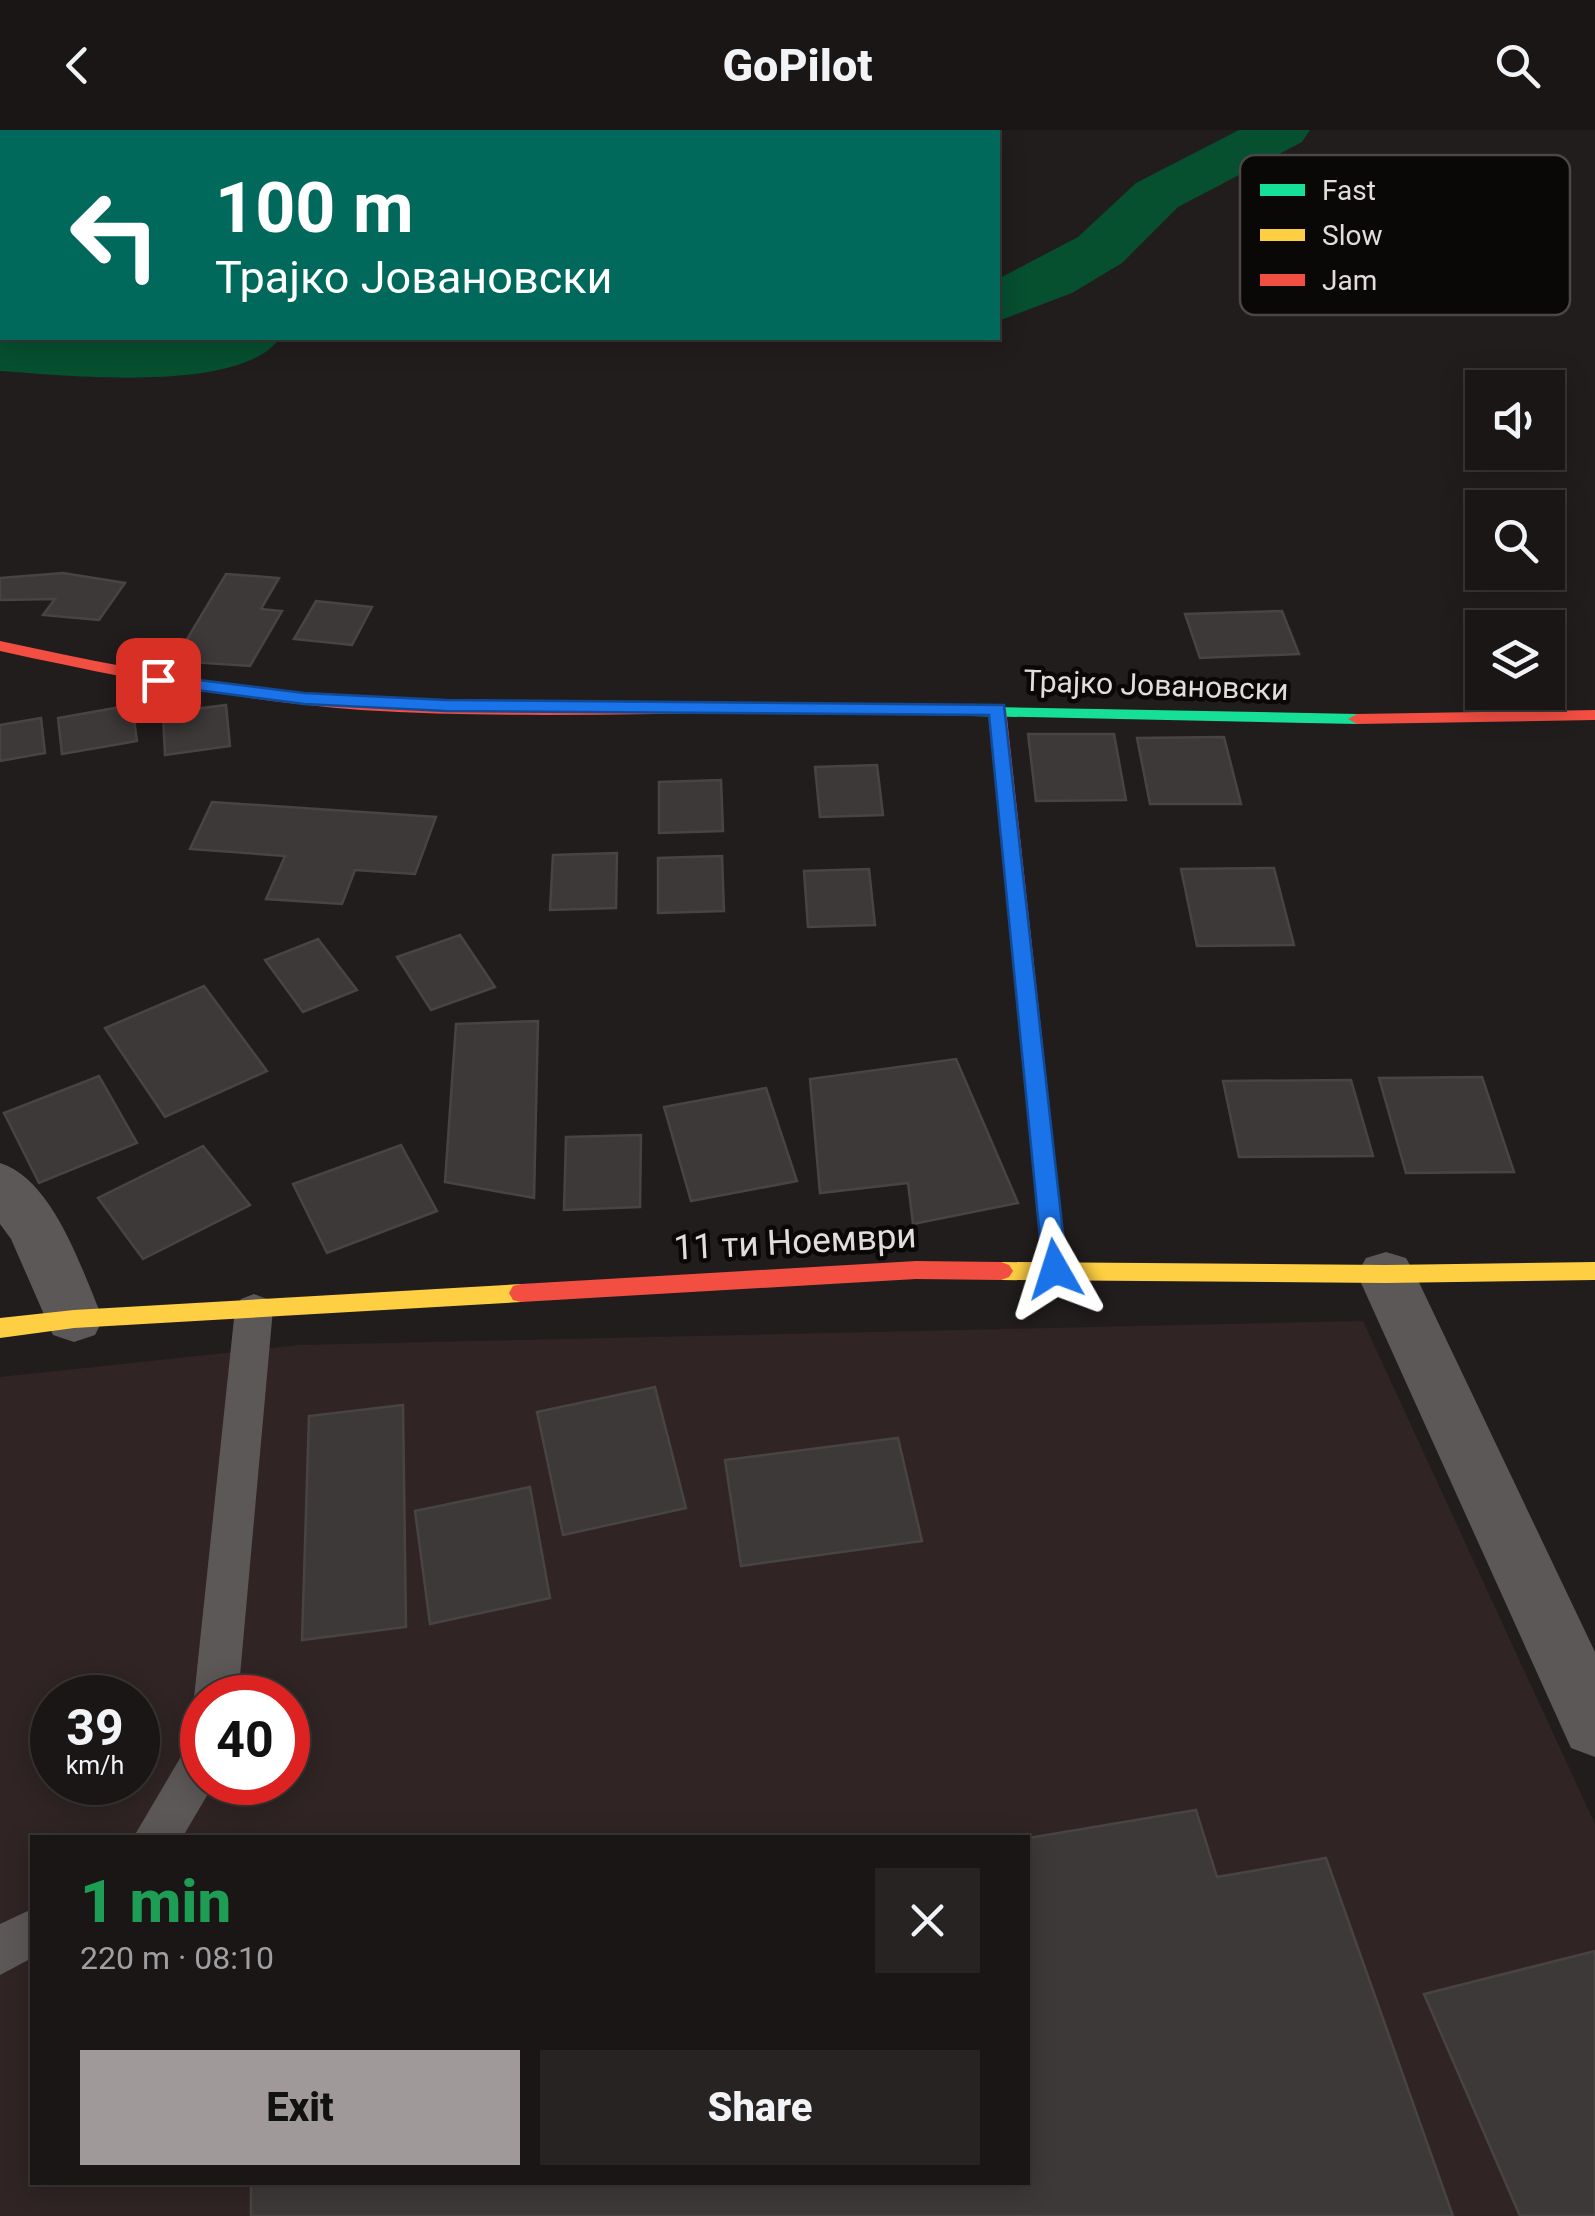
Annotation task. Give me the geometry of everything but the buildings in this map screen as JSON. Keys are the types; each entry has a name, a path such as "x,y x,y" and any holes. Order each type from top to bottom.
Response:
{"street":[{"name":"Трајко Јовановски","path":"0,646 158,680 304,699 446,706 998,709 1392,720 1595,715"},
{"path":"998,709 1055,1269"},
{"path":"0,1184 34,1229 74,1319"},
{"name":"11 ти Ноември","path":"0,1328 74,1319 916,1270 1386,1274 1595,1271"},
{"path":"1386,1274 1595,1725"}],"lane":[{"path":"218,1675 254,1308"},
{"path":"158,1835 180,1798"},
{"path":"0,1951 30,1933"}],"shaded area":[{"path":"1363,1321 1595,1824 1595,2216 0,2216 0,1377 300,1345"}],"waterway":[{"path":"1000,301 1050,280 1100,250 1157,195 1282,130"},
{"path":"0,351 156,358 187,355 241,340"}],"traffic: fast":[{"path":"789,708 1357,719"},
{"path":"1041,1129 1055,1269"}],"traffic: slow":[{"path":"1001,1271 1386,1274 1595,1271"},
{"path":"0,1328 74,1319 521,1293"}],"traffic: jam":[{"path":"0,646 187,683 362,704 484,709 789,708"},
{"path":"997,709 1041,1129"},
{"path":"1357,719 1595,715"},
{"path":"521,1293 916,1270 1001,1271"}],"route":[{"path":"158,680 304,699 446,706 998,709 1055,1269"}]}
